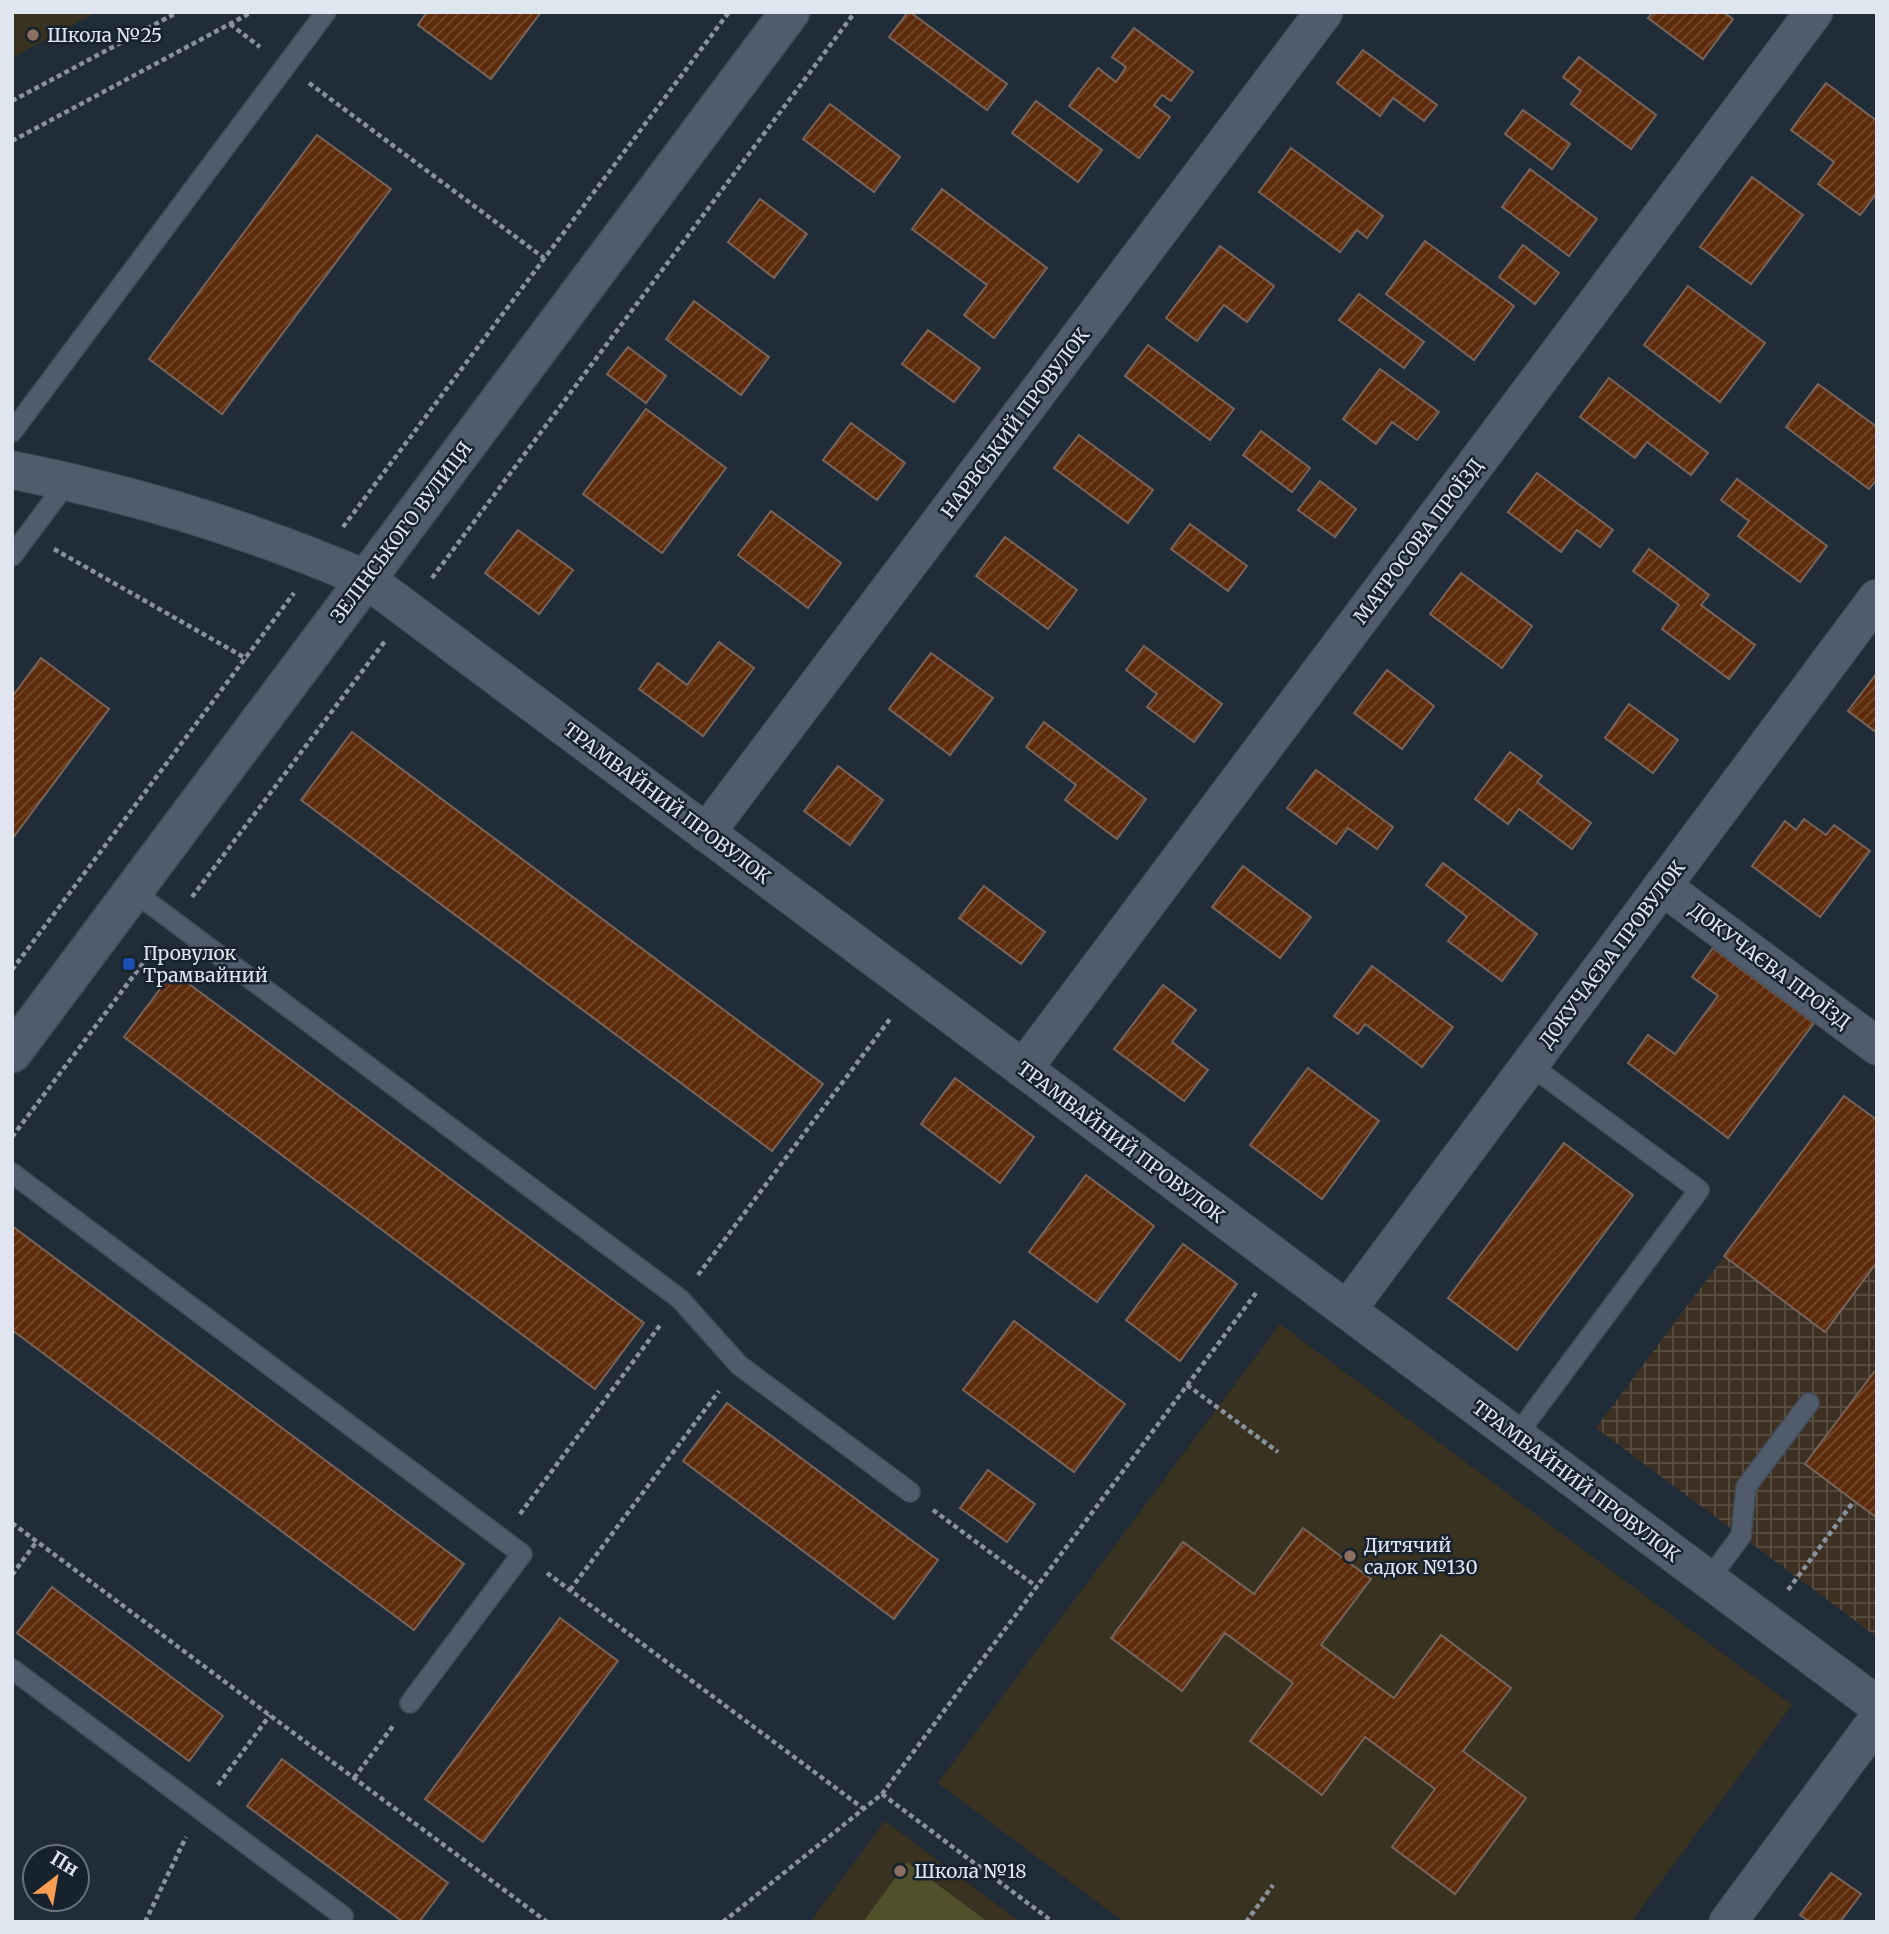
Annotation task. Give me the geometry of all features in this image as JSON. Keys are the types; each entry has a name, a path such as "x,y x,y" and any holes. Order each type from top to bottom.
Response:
{"street":[{"name":"ЗЕЛІНСЬКОГО ВУЛИЦЯ","path":"12,1053 790,12"},
{"name":"НАРВСЬКИЙ ПРОВУЛОК","path":"706,833 1324,12"},
{"name":"МАТРОСОВА ПРОЇЗД","path":"1023,1069 1814,12"},
{"name":"ТРАМВАЙНИЙ ПРОВУЛОК","path":"12,470 68,481 196,515 320,559 366,579 1877,1704"},
{"name":"ДОКУЧАЄВА ПРОВУЛОК","path":"1347,1310 1877,598"},
{"name":"ДОКУЧАЄВА ПРОЇЗД","path":"1662,886 1877,1046"},
{"path":"1728,1922 1877,1720"}],"lane":[{"path":"12,432 326,12"},
{"path":"12,556 68,481"},
{"path":"133,891 680,1300 739,1365 910,1492"},
{"path":"1516,1436 1699,1190 1530,1065"},
{"path":"12,1173 522,1554 410,1703"},
{"path":"1709,1579 1741,1536 1746,1487 1809,1403"},
{"path":"12,1669 342,1916"}],"path":[{"path":"12,101 178,12"},
{"path":"12,141 252,12"},
{"path":"12,971 729,12"},
{"path":"12,1137 855,12"},
{"path":"230,24 544,258"},
{"path":"28,534 246,658 285,687"},
{"path":"501,1539 914,987"},
{"path":"724,1921 882,1794 1280,1260"},
{"path":"570,1590 739,1365"},
{"path":"1187,1385 1278,1452"},
{"path":"910,1492 1037,1587"},
{"path":"1765,1621 1854,1501"},
{"path":"12,1523 547,1922"},
{"path":"12,1575 37,1541"},
{"path":"522,1554 864,1809"},
{"path":"354,1778 410,1703"},
{"path":"145,1922 200,1809 270,1715"},
{"path":"882,1794 1053,1922"},
{"path":"1246,1922 1273,1885"}],"shaded area":[{"name":"Школа №25","path":"12,12 97,12 12,58"},
{"path":"1844,1096 1877,1120 1877,1637 1596,1428"},
{"name":"Дитячий садок №130","path":"1280,1324 1792,1705 1631,1922 1124,1922 938,1783"},
{"name":"Школа №18","path":"885,1821 1020,1922 810,1922"}],"green space":[{"path":"907,1862 988,1922 863,1922"}],"building":[{"path":"427,12 541,12 491,79 418,25"},
{"path":"908,12 1007,84 987,110 889,37"},
{"path":"1653,12 1723,12 1733,19 1703,59 1648,18"},
{"path":"1134,28 1193,72 1171,101 1162,95 1154,105 1170,117 1139,158 1069,106 1098,68 1116,82 1126,67 1112,57"},
{"path":"1363,50 1437,105 1424,121 1393,98 1380,116 1337,83"},
{"path":"1579,57 1656,115 1631,149 1571,104 1581,91 1563,77"},
{"path":"1826,83 1877,121 1877,193 1860,215 1818,184 1834,162 1791,130"},
{"path":"1036,101 1102,150 1078,182 1012,133"},
{"path":"830,104 900,157 874,192 803,139"},
{"path":"1523,110 1570,144 1552,169 1505,134"},
{"path":"317,135 391,189 222,414 149,359"},
{"path":"1291,148 1383,216 1367,238 1357,230 1340,252 1259,192"},
{"path":"1530,169 1597,219 1569,256 1502,207"},
{"path":"1752,177 1803,215 1751,284 1700,247"},
{"path":"942,189 1047,268 994,338 964,315 987,285 912,229"},
{"path":"760,199 807,234 774,278 728,242"},
{"path":"1425,241 1514,306 1474,360 1386,294"},
{"path":"1523,245 1559,273 1535,304 1499,277"},
{"path":"1220,246 1274,286 1247,322 1224,305 1197,341 1166,318"},
{"path":"1688,286 1765,343 1720,402 1644,345"},
{"path":"1359,294 1424,342 1404,368 1339,320"},
{"path":"694,301 769,357 741,395 666,339"},
{"path":"928,330 980,368 954,402 902,364"},
{"path":"1148,345 1234,409 1210,440 1125,376"},
{"path":"628,347 666,376 646,403 607,374"},
{"path":"1380,369 1439,412 1417,440 1392,422 1376,444 1343,419"},
{"path":"1609,378 1708,453 1691,475 1647,442 1635,458 1580,417"},
{"path":"1818,384 1877,427 1877,479 1869,489 1786,427"},
{"path":"646,409 726,468 662,553 583,494"},
{"path":"851,423 905,463 877,500 823,460"},
{"path":"1261,431 1310,468 1292,492 1243,455"},
{"path":"1079,435 1153,490 1128,523 1054,468"},
{"path":"1537,473 1613,530 1600,547 1577,530 1561,552 1508,512"},
{"path":"1737,479 1827,546 1800,582 1738,536 1749,521 1721,500"},
{"path":"1320,481 1356,509 1335,537 1298,510"},
{"path":"771,511 841,563 808,608 738,555"},
{"path":"1190,524 1247,566 1228,591 1171,549"},
{"path":"518,530 573,570 539,614 485,573"},
{"path":"1005,537 1077,590 1048,629 976,576"},
{"path":"1649,549 1709,595 1701,605 1755,645 1729,679 1662,629 1679,605 1633,571"},
{"path":"1461,573 1532,626 1502,668 1430,614"},
{"path":"719,642 754,668 703,736 639,689 658,663 687,685"},
{"path":"1144,646 1222,704 1194,742 1147,707 1157,694 1126,670"},
{"path":"931,653 993,698 950,755 889,709"},
{"path":"41,658 109,709 12,839 12,697"},
{"path":"1387,670 1434,706 1402,749 1354,713"},
{"path":"1877,673 1877,733 1848,711"},
{"path":"1629,704 1678,740 1653,773 1605,738"},
{"path":"1044,722 1146,799 1117,839 1065,800 1076,785 1026,747"},
{"path":"352,732 823,1084 772,1151 301,800"},
{"path":"1510,752 1542,776 1537,782 1591,823 1572,849 1519,809 1508,824 1475,799"},
{"path":"838,766 883,800 850,845 804,811"},
{"path":"1316,770 1393,827 1377,849 1348,828 1336,844 1287,808"},
{"path":"1804,819 1826,835 1834,825 1870,851 1820,917 1752,866 1785,821 1796,830"},
{"path":"1443,863 1537,934 1502,981 1448,941 1467,917 1426,885"},
{"path":"1243,866 1311,917 1280,958 1212,907"},
{"path":"984,886 1045,932 1021,964 959,918"},
{"path":"1713,948 1814,1023 1728,1138 1628,1063 1648,1035 1675,1054 1718,996 1692,977"},
{"path":"1372,966 1453,1027 1422,1067 1365,1024 1358,1034 1334,1016"},
{"path":"173,972 644,1323 595,1389 124,1037"},
{"path":"1163,985 1196,1010 1172,1042 1208,1070 1184,1101 1114,1049"},
{"path":"1308,1068 1379,1121 1322,1199 1250,1145"},
{"path":"955,1078 1034,1137 1000,1183 921,1124"},
{"path":"1844,1096 1877,1120 1877,1262 1825,1332 1724,1256"},
{"path":"1564,1143 1633,1195 1517,1350 1448,1298"},
{"path":"1086,1175 1154,1226 1097,1302 1029,1252"},
{"path":"12,1226 464,1564 414,1630 12,1330"},
{"path":"1183,1244 1237,1284 1180,1361 1126,1320"},
{"path":"1014,1321 1125,1404 1074,1472 963,1390"},
{"path":"1874,1372 1877,1374 1877,1518 1805,1464"},
{"path":"727,1403 938,1560 894,1619 683,1461"},
{"path":"988,1470 1035,1504 1007,1542 960,1508"},
{"path":"1303,1528 1371,1579 1321,1645 1394,1698 1441,1635 1511,1688 1463,1751 1526,1798 1455,1894 1392,1847 1435,1789 1365,1737 1322,1795 1250,1741 1293,1683 1225,1633 1182,1691 1111,1638 1183,1542 1254,1594"},
{"path":"52,1587 223,1716 189,1761 17,1633"},
{"path":"560,1618 618,1661 483,1842 425,1799"},
{"path":"282,1759 448,1883 419,1922 403,1922 247,1806"},
{"path":"1831,1873 1861,1894 1840,1922 1810,1922 1800,1915"}],"place":[{"name":"Школа №25","path":"33,35"},
{"name":"Провулок Трамвайний","path":"129,964"},
{"name":"Дитячий садок №130","path":"1350,1556"},
{"name":"Школа №18","path":"900,1871"}]}
